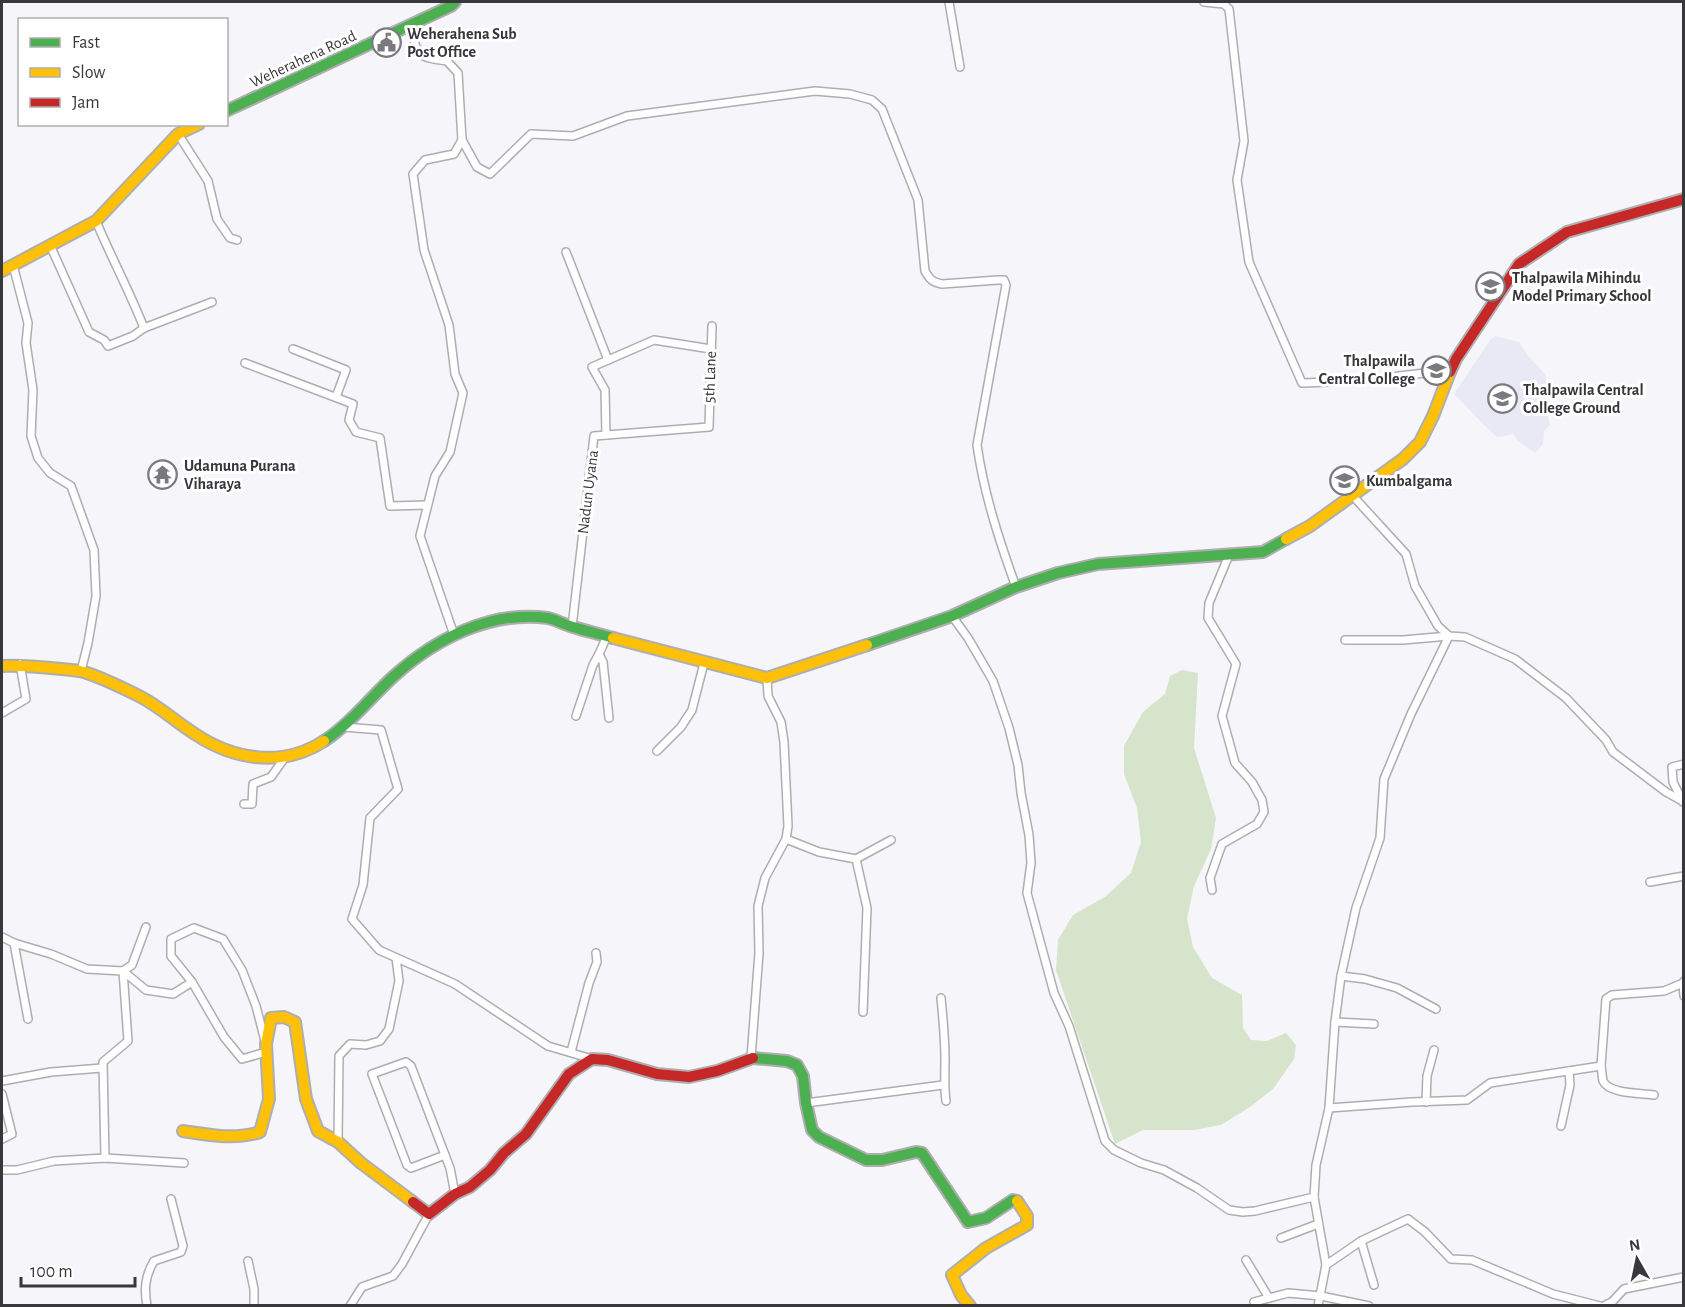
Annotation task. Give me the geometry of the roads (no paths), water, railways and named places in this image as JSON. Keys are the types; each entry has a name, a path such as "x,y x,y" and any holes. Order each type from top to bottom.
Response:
{"main road":[{"name":"Weherahena Road","path":"228,110 410,26 455,2"},
{"path":"2,270 96,221 178,134 195,126"},
{"path":"2,666 20,664 81,671 142,697 165,710 182,725 214,746 234,754 259,758 285,756 314,748 344,728 395,675 428,649 453,635 494,620 521,616 549,619 704,663 767,678 952,616 1016,586 1058,573 1098,564 1263,552 1310,526 1402,459 1420,442 1456,360 1520,264 1567,232 1683,199"},
{"path":"183,1131 224,1137 250,1136 260,1132 269,1099 266,1048 272,1018 284,1017 296,1023 306,1099 318,1131 338,1142 361,1163 429,1214 455,1194 470,1187 490,1170 504,1153 526,1134 569,1074 592,1059 608,1060 657,1074 689,1077 717,1071 751,1058 787,1062 797,1065 803,1076 812,1130 819,1137 866,1160 922,1153 968,1222 982,1220 1013,1200 1019,1202 1027,1216 1027,1225 986,1248 952,1275 961,1296 970,1305"}],"street":[{"path":"950,2 960,67"},
{"path":"1204,2 1224,4 1229,9 1244,141 1237,180 1249,262 1302,382 1356,381 1425,373 1446,379"},
{"path":"410,26 417,50 427,58 447,61 458,73 462,140 477,167 490,174 531,134 573,136 627,116 815,91 850,94 872,100 882,109 918,200 925,271 929,278 933,282 942,284 1004,280 1006,285 977,445 981,471 999,540 1016,586"},
{"path":"178,134 208,181 217,219 230,238 237,240"},
{"path":"453,635 420,536 435,476 450,452 463,393 455,374 449,325 424,250 414,174 425,160 453,154 462,140"},
{"path":"96,221 144,328"},
{"path":"50,245 89,332 104,340 108,346 133,336 144,328 212,302"},
{"path":"566,252 608,360"},
{"path":"13,264 28,323 26,343 33,390 31,436 38,458 50,472 70,486 94,550 96,596 81,671"},
{"name":"5th Lane","path":"709,427 712,327"},
{"path":"606,435 605,390 592,367 654,340 711,349"},
{"path":"293,349 346,370 336,397"},
{"path":"245,363 353,404 349,420 356,432 380,438 390,506 427,506"},
{"name":"Nadun Uyana","path":"572,627 594,436 709,427"},
{"path":"1352,495 1406,554 1414,586 1438,626 1449,636"},
{"path":"1212,890 1210,878 1222,844 1257,824 1264,812 1262,800 1252,782 1235,763 1222,716 1236,664 1208,618 1209,603 1228,555"},
{"path":"952,616 993,681 1009,728 1018,765 1029,835 1031,863 1027,893 1054,993 1070,1026 1105,1141 1114,1150 1141,1163 1164,1170 1197,1188 1228,1210 1255,1211 1314,1197"},
{"path":"576,716 593,665 608,636"},
{"path":"1318,1305 1326,1265 1314,1197 1316,1165 1329,1108 1335,1022 1341,976 1356,908 1380,838 1384,779 1411,714 1449,636"},
{"path":"1345,640 1465,637 1515,660 1566,698 1606,740 1613,752 1683,802"},
{"path":"599,654 603,662 609,718"},
{"path":"657,751 681,727 692,710 704,663"},
{"path":"2,713 26,699 20,664"},
{"path":"751,1058 759,953 758,906 765,878 786,839 788,826 784,742 781,722 768,696 767,678"},
{"path":"344,728 381,730 398,789 370,818 363,885 352,919 378,950 455,984 548,1046 592,1059"},
{"path":"244,804 252,804 253,784 271,777 285,756"},
{"path":"1683,764 1672,767 1673,782 1683,802"},
{"path":"786,839 819,852 856,859 891,840"},
{"path":"856,859 867,908 863,1012"},
{"path":"1650,882 1683,876"},
{"path":"123,971 132,965 146,927"},
{"path":"194,928 224,939 242,970 256,1006 266,1048 242,1059 224,1037 192,982 171,956 171,939 194,928"},
{"path":"2,937 87,969 123,971 146,990 173,994 192,982"},
{"path":"14,943 28,1019"},
{"path":"571,1052 589,983 597,962 596,953"},
{"path":"338,1142 339,1056 350,1044 366,1045 380,1041 389,1029 399,981 396,958"},
{"path":"105,1158 103,1062 128,1041 123,971"},
{"path":"1341,976 1365,979 1397,988 1436,1010"},
{"path":"1654,1095 1619,1091 1608,1088 1604,1082 1601,1066 1606,999 1612,995 1664,991 1683,982 1683,996"},
{"path":"941,998 945,1053 943,1085 946,1101"},
{"path":"1335,1022 1374,1024"},
{"path":"1426,1101 1427,1076 1434,1050"},
{"path":"445,1155 411,1168 406,1165 372,1074 406,1062 411,1066 450,1168 455,1194"},
{"path":"1329,1108 1467,1100 1490,1083 1601,1066"},
{"path":"2,1081 51,1072 102,1068"},
{"path":"1562,1126 1570,1085 1569,1071"},
{"path":"806,1103 943,1085"},
{"path":"2,1094 12,1134 2,1139"},
{"path":"2,1170 17,1170 54,1161 105,1158 184,1163"},
{"path":"147,1305 144,1292 148,1271 154,1261 181,1252 183,1246 171,1199"},
{"path":"350,1305 362,1287 393,1276 429,1214"},
{"path":"1326,1265 1361,1241 1408,1219 1425,1232 1451,1259 1472,1260 1553,1294 1602,1305 1612,1302 1624,1290 1683,1277"},
{"path":"1281,1238 1318,1224"},
{"path":"1361,1241 1374,1285"},
{"path":"1246,1260 1269,1298"},
{"path":"248,1261 254,1288 254,1305"},
{"path":"1254,1302 1288,1293 1321,1296 1369,1305"}],"place":[{"name":"Weherahena Sub Post Office","path":"386,43"},
{"name":"Thalpawila Mihindu Model Primary School","path":"1491,287"},
{"name":"Thalpawila Central College","path":"1436,370"},
{"name":"Thalpawila Central College Ground","path":"1502,399"},
{"name":"Udamuna Purana Viharaya","path":"163,475"},
{"name":"Kumbalgama","path":"1345,481"}]}
